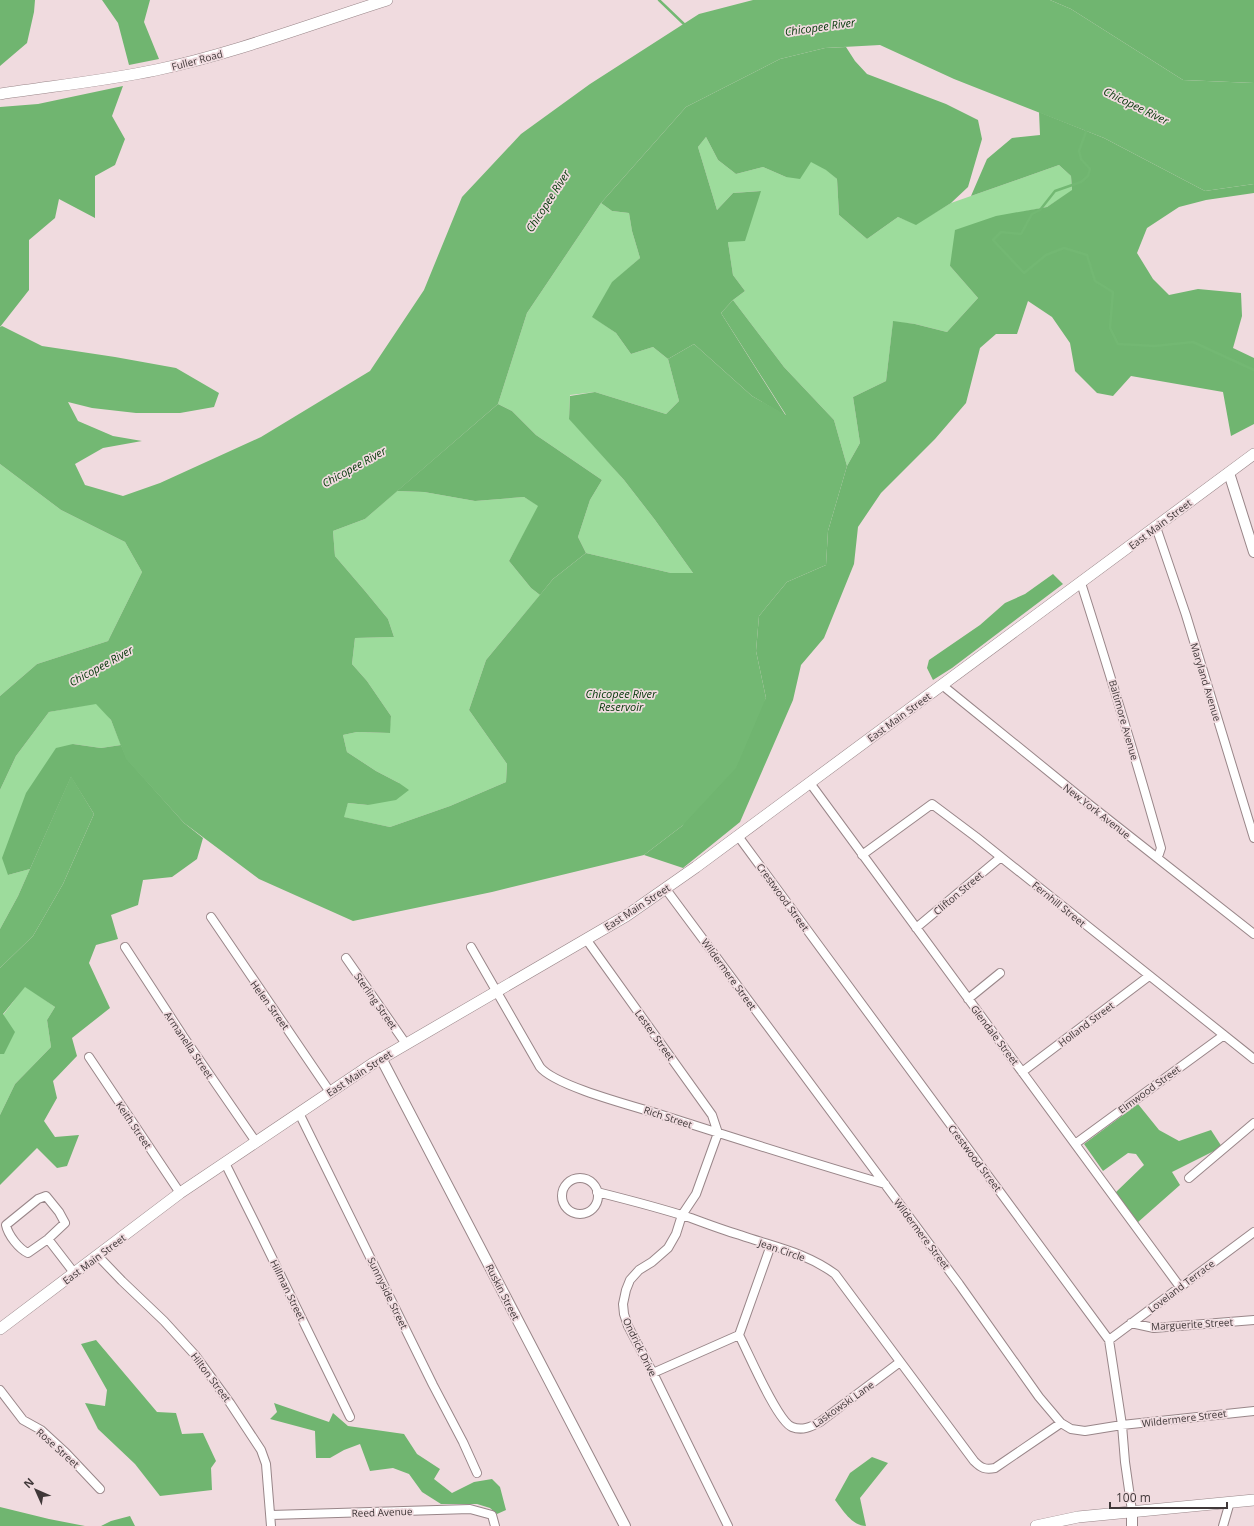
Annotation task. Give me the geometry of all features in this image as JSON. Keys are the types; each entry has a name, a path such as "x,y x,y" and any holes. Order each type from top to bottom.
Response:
{"main road":[{"name":"Fuller Road","path":"0,94 110,80 163,68 248,45 388,0"},
{"name":"East Main Street","path":"0,1329 75,1274 180,1193 298,1113 382,1058 626,916 738,836 942,686 1254,454"},
{"path":"1036,1526 1078,1517 1254,1500"}],"street":[{"path":"1229,473 1254,552"},
{"name":"Maryland Avenue","path":"1156,528 1186,615 1254,838"},
{"name":"Baltimore Avenue","path":"1081,583 1112,680 1161,848 1157,857"},
{"name":"New York Avenue","path":"942,686 1090,806 1254,934"},
{"name":"Glendale Street","path":"810,783 1180,1287"},
{"name":"Fernhill Street","path":"862,855 932,804 1001,857 1254,1059"},
{"name":"Crestwood Street","path":"738,836 1109,1340 1122,1425 1125,1462 1132,1511"},
{"name":"Clifton Street","path":"916,928 1001,857"},
{"name":"Wildermere Street","path":"665,888 885,1184 1040,1397 1061,1423 1071,1429 1085,1431 1122,1425 1254,1411"},
{"name":"Helen Street","path":"210,917 330,1092"},
{"name":"Lester Street","path":"586,939 708,1109 712,1115 718,1133"},
{"name":"Armanella Street","path":"125,946 183,1036 256,1142"},
{"name":"Rich Street","path":"471,947 495,992 540,1067 549,1076 598,1095 796,1158 885,1184"},
{"name":"Sterling Street","path":"346,958 406,1044"},
{"path":"968,998 1000,974"},
{"name":"Holland Street","path":"1022,1072 1149,976"},
{"name":"Elmwood Street","path":"1075,1144 1224,1035"},
{"name":"Keith Street","path":"89,1057 180,1193"},
{"name":"Ruskin Street","path":"382,1058 625,1526"},
{"name":"Sunnyside Street","path":"298,1113 477,1473"},
{"path":"1189,1178 1254,1123"},
{"name":"Ondrick Drive","path":"718,1133 696,1194 682,1215 676,1234 668,1248 634,1275 626,1290 623,1304 624,1314 628,1326 653,1373 728,1526"},
{"name":"Hillman Street","path":"225,1163 350,1417"},
{"path":"581,1178 588,1180 594,1185 597,1192 597,1201 594,1206 585,1213 580,1214 572,1212 563,1202 562,1194 564,1187 573,1180 581,1178"},
{"name":"Jean Circle","path":"597,1192 682,1215 795,1252 820,1264 835,1274 980,1467 987,1470 995,1468 1061,1423"},
{"path":"46,1196 59,1212 65,1223 48,1239 28,1252 24,1251 8,1232 6,1225 38,1199 46,1196"},
{"name":"Loveland Terrace","path":"1109,1340 1254,1232"},
{"path":"48,1239 75,1274"},
{"path":"653,1373 739,1334 771,1245"},
{"name":"Hilton Street","path":"98,1256 195,1355 230,1403 261,1450 266,1464 271,1526"},
{"name":"Marguerite Street","path":"1131,1324 1154,1328 1254,1320"},
{"name":"Laskowski Lane","path":"739,1334 775,1408 790,1427 800,1429 811,1428 820,1422 900,1362"},
{"name":"Rose Street","path":"0,1390 23,1420 40,1430 66,1453 100,1489"},
{"path":"1223,1526 1230,1502"},
{"name":"Reed Avenue","path":"271,1515 470,1509 492,1515 494,1526"},
{"path":"1132,1511 1132,1526"}],"shaded area":[{"path":"0,0 35,0 34,12 27,43 0,66"},
{"path":"102,0 150,0 144,22 159,59 129,65 118,23"},
{"path":"1050,0 1254,0 1254,83 1183,80 1071,9"},
{"path":"846,47 855,61 867,74 946,104 978,120 982,139 968,187 951,203 916,225 898,217 867,239 839,215 837,179 826,170 811,162 800,179 786,177 763,167 736,174 718,160 706,137 698,147 717,210 733,193 761,191 745,241 728,242 733,275 745,291 733,300 721,313 786,416 752,396 694,344 668,359 653,347 631,354 616,333 592,317 612,282 640,258 632,231 629,213 612,211 601,203 686,107 780,59 825,48"},
{"path":"123,86 112,116 125,139 115,165 95,176 95,218 59,199 55,218 29,240 29,290 0,327 0,107 38,104"},
{"path":"1039,112 1104,138 1205,191 1254,184 1254,193 1206,200 1179,207 1147,228 1137,253 1153,279 1169,295 1198,289 1241,293 1242,316 1233,348 1254,358 1254,424 1231,436 1223,392 1131,376 1113,396 1097,393 1075,371 1070,343 1052,317 1028,301 1017,334 996,334 980,348 966,403 935,439 881,493 858,527 854,564 824,638 801,665 793,700 740,822 683,868 644,855 682,826 766,698 756,651 759,616 787,582 826,565 828,531 847,466 860,443 853,397 886,381 893,321 915,324 947,332 978,298 950,266 955,230 996,216 1047,207 1072,190 1071,176 1059,165 971,196 987,159 1012,138 1040,135"},
{"path":"706,137 718,160 736,174 763,167 786,177 811,161 827,170 837,179 839,215 867,239 898,217 916,224 951,203 1059,165 1071,176 1072,191 1047,207 1022,212 950,266 978,298 947,332 915,324 893,322 886,381 853,397 860,443 847,466 834,420 784,367 733,300 745,291 733,275 728,242 760,191 733,193 717,210 698,147"},
{"path":"601,203 612,211 629,213 632,231 640,258 612,283 593,317 616,333 631,354 653,347 668,359 679,401 666,414 595,392 570,395 569,418 624,480 693,573 671,573 586,553 578,537 590,500 602,480 536,435 512,411 498,404 527,313"},
{"path":"498,404 512,411 536,435 602,480 590,500 578,537 586,553 553,579 540,595 531,588 509,561 538,506 524,497 475,501 424,492 397,491"},
{"path":"0,464 61,510 125,542 142,572 108,641 37,664 0,696"},
{"path":"397,491 424,492 475,501 524,497 539,506 509,561 531,588 540,595 486,660 469,710 507,764 506,782 450,806 390,827 343,817 348,803 368,805 399,783 376,771 347,752 343,735 357,732 389,733 391,716 367,681 352,664 355,638 394,637 388,619 335,556 333,531 365,519"},
{"path":"1053,574 1063,584 952,668 933,680 927,668 929,660 980,625 1005,603 1025,594"},
{"path":"97,703 111,720 121,745 101,748 73,744 8,875 30,869 18,896 0,929 0,790 16,756 49,712"},
{"path":"73,744 101,748 121,745 127,759 184,823 203,838 197,859 172,877 143,880 138,905 111,915 118,939 96,945 89,963 110,1008 72,1038 77,1056 53,1081 57,1098 44,1121 55,1137 79,1135 67,1166 57,1168 37,1148 0,1185 0,1115 15,1084 51,1047 47,1020 55,1007 25,987 3,1014 15,1032 4,1054 0,1054 0,968 33,936 63,884 94,814 71,777 30,869 8,875 2,858 26,793 56,748"},
{"path":"25,986 55,1007 47,1020 51,1047 15,1084 0,1115 0,1054 4,1054 3,1015"},
{"path":"1138,1104 1159,1130 1179,1141 1211,1130 1222,1147 1172,1172 1180,1185 1137,1223 1115,1193 1144,1165 1136,1154 1128,1153 1103,1171 1084,1144"},
{"path":"96,1340 157,1412 176,1413 182,1434 203,1433 216,1461 211,1468 212,1490 160,1496 135,1464 98,1429 85,1403 105,1406 107,1390 81,1344"},
{"path":"274,1403 329,1422 333,1413 348,1426 404,1434 417,1454 440,1469 434,1479 452,1493 474,1482 492,1479 500,1487 506,1510 497,1514 490,1508 477,1504 441,1504 422,1492 409,1474 393,1468 370,1471 360,1444 344,1450 330,1458 316,1458 315,1431 270,1419 277,1412"},
{"path":"872,1457 888,1463 860,1498 866,1526 852,1520 835,1500 850,1473"},
{"path":"0,1507 49,1519 85,1526 0,1526"},
{"path":"130,1516 135,1526 101,1526 111,1521"}],"water":[{"name":"Chicopee River Reservoir","path":"753,0 1050,0 1071,9 1183,80 1254,83 1254,184 1205,191 1104,138 954,79 880,45 825,48 780,59 686,107 601,203 527,313 498,404 365,519 333,531 335,556 388,619 394,637 355,638 352,664 367,681 391,716 390,733 357,732 343,735 347,752 409,790 396,800 368,805 348,803 344,817 390,827 450,806 506,782 507,764 469,710 486,660 553,579 586,553 671,573 693,573 624,480 569,419 570,396 595,392 666,414 679,401 668,359 694,344 752,396 786,415 721,313 733,300 784,367 834,420 847,466 828,531 826,565 787,582 759,616 756,651 766,698 736,768 682,826 644,855 492,892 353,921 259,879 184,823 126,759 111,720 96,704 49,712 16,756 0,790 0,696 37,664 108,641 142,572 125,542 61,510 0,464 0,327 2,326 42,346 176,368 219,393 214,407 180,413 136,413 92,408 68,402 78,421 113,436 142,441 103,448 75,464 85,485 123,496 160,483 261,437 370,371 424,290 462,197 521,134 590,84 699,14"},
{"path":"71,776 94,814 63,884 33,936 0,968 0,929 18,896"}],"waterway":[{"path":"659,0 686,26"},
{"path":"1087,129 1079,151 1081,159 1090,169 1088,176 1081,182 1055,191 1040,210 1032,214 1021,234 1001,232 993,240 1024,273 1046,255 1064,248 1087,255 1095,281 1113,292 1110,328 1118,344 1155,346 1193,342 1254,370"}],"water label":[{"name":"Chicopee River","path":"820,27"},
{"name":"Chicopee River","path":"1136,106"},
{"name":"Chicopee River","path":"548,201"},
{"name":"Chicopee River","path":"354,467"},
{"name":"Chicopee River","path":"101,666"}]}
